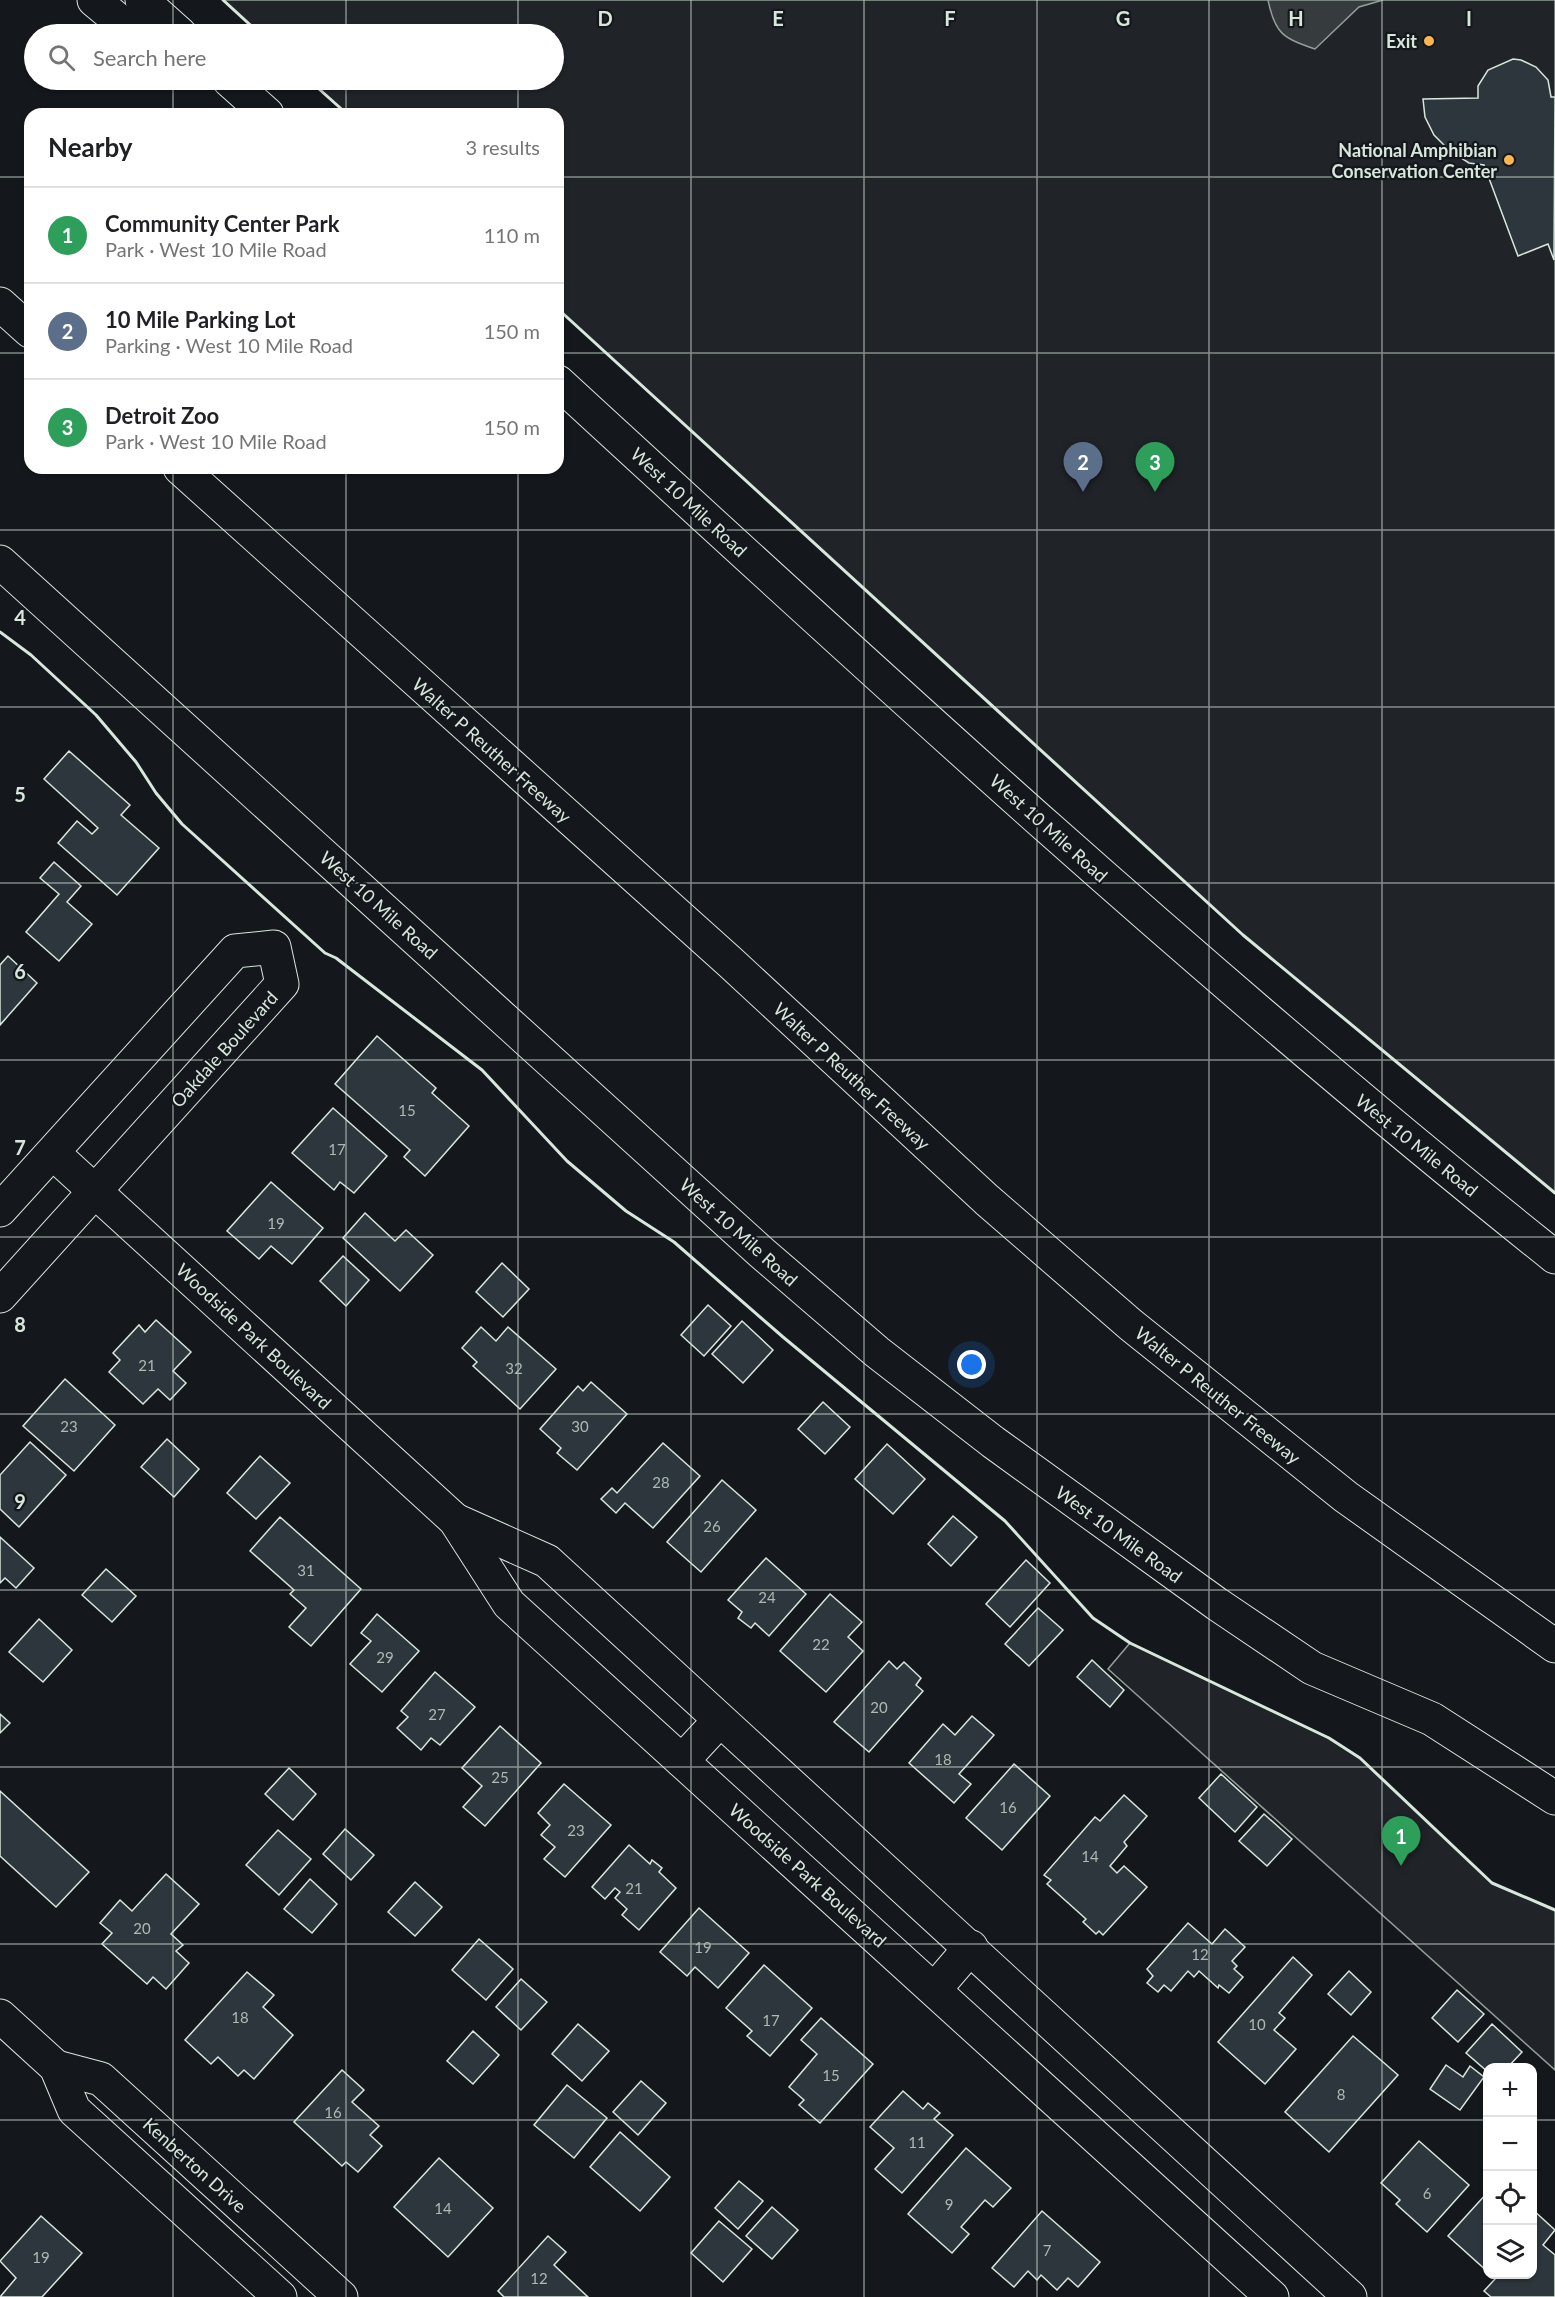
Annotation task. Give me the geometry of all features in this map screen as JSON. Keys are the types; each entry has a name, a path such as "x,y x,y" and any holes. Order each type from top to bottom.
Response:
{"main road":[{"path":"94,0 123,24"},
{"path":"142,0 169,24"},
{"path":"227,90 260,108"},
{"path":"240,90 260,108"},
{"path":"0,304 24,326"},
{"name":"West 10 Mile Road","path":"564,388 858,658 1124,896 1419,1148 1555,1257"},
{"name":"Walter P Reuther Freeway","path":"187,474 730,962 987,1200 1122,1318 1205,1387 1346,1497 1555,1646"},
{"name":"West 10 Mile Road","path":"0,562 753,1245 877,1352 993,1442 1100,1520 1312,1668 1432,1719 1555,1798"},
{"name":"Oakdale Boulevard","path":"0,1210 235,951 274,948 282,984 0,1296"},
{"name":"Woodside Park Boulevard","path":"52,1153 454,1520 509,1604 1272,2297"},
{"name":"Woodside Park Boulevard","path":"454,1520 547,1561 719,1721 971,1947 1350,2297"},
{"path":"681,1761 719,1721"},
{"path":"935,1989 971,1947"},
{"name":"Kenberton Drive","path":"0,2016 56,2067 74,2110 280,2297"},
{"name":"Kenberton Drive","path":"56,2067 100,2079 325,2292"},
{"path":"1166,2199 1203,2161"}],"shaded area":[{"path":"223,0 1555,0 1555,1193 1243,935 564,314 564,108 340,108 320,90 564,90 564,24 249,24"},
{"path":"1268,0 1383,0 1359,7 1315,49 1288,38 1282,33 1274,20"},
{"path":"1130,1643 1329,1738 1360,1758 1492,1883 1555,1910 1555,2070 1108,1669"}],"building":[{"name":"National Amphibian Conservation Center","path":"1513,59 1536,67 1548,80 1551,97 1555,97 1554,260 1548,244 1518,256 1484,165 1469,163 1450,151 1434,135 1425,117 1423,99 1478,98 1478,86 1488,70"},
{"path":"69,751 130,805 121,815 159,848 117,895 58,843 77,821 92,834 98,828 44,779"},
{"path":"54,862 81,886 67,902 92,924 59,961 26,932 59,894 40,878"},
{"path":"8,956 37,983 0,1025 0,965"},
{"path":"377,1036 436,1088 432,1093 469,1126 425,1176 404,1157 410,1150 335,1084"},
{"path":"333,1108 387,1156 354,1193 340,1182 334,1190 292,1153"},
{"path":"271,1182 323,1228 292,1264 271,1246 259,1259 227,1231"},
{"path":"365,1213 395,1241 406,1230 433,1255 400,1291 343,1238"},
{"path":"343,1256 369,1280 346,1306 320,1281"},
{"path":"502,1263 529,1289 503,1317 476,1292"},
{"path":"708,1305 731,1326 704,1356 681,1335"},
{"path":"156,1320 191,1352 173,1371 186,1383 170,1400 158,1389 143,1404 109,1372 120,1360 113,1353 139,1325 145,1332"},
{"path":"742,1321 773,1350 743,1383 712,1354"},
{"path":"481,1327 496,1341 508,1327 556,1369 520,1409 473,1366 477,1362 462,1348"},
{"path":"65,1379 115,1425 74,1471 23,1426"},
{"path":"591,1382 627,1414 577,1470 557,1453 561,1448 540,1429 578,1386 583,1391"},
{"path":"823,1402 850,1427 825,1454 798,1429"},
{"path":"167,1439 199,1469 174,1497 141,1467"},
{"path":"30,1442 66,1475 19,1527 0,1509 0,1475"},
{"path":"663,1443 700,1476 653,1528 625,1503 616,1513 601,1499 612,1488 617,1493"},
{"path":"887,1444 925,1479 893,1514 855,1479"},
{"path":"260,1456 290,1483 256,1519 227,1493"},
{"path":"722,1480 756,1510 701,1572 667,1542"},
{"path":"953,1516 977,1537 951,1566 928,1544"},
{"path":"280,1517 361,1589 311,1646 289,1627 306,1608 290,1594 294,1590 250,1551"},
{"path":"0,1537 34,1568 16,1588 5,1578 0,1583"},
{"path":"766,1558 806,1594 769,1636 755,1623 751,1628 738,1618 742,1612 728,1600"},
{"path":"1026,1560 1050,1583 1010,1627 986,1604"},
{"path":"106,1569 136,1596 112,1622 82,1595"},
{"path":"830,1594 862,1622 848,1637 863,1651 826,1692 780,1651"},
{"path":"1038,1608 1063,1630 1029,1666 1005,1644"},
{"path":"377,1614 419,1651 382,1692 350,1664 371,1641 361,1633"},
{"path":"39,1619 72,1650 43,1682 9,1652"},
{"path":"1092,1660 1124,1690 1110,1707 1077,1677"},
{"path":"889,1661 897,1669 904,1662 921,1678 916,1685 923,1691 869,1752 834,1722"},
{"path":"435,1672 475,1707 440,1745 431,1738 421,1750 397,1728 408,1717 401,1711"},
{"path":"0,1714 10,1723 0,1733"},
{"path":"972,1716 994,1735 959,1774 971,1784 954,1803 909,1763 943,1724 955,1735"},
{"path":"500,1726 541,1763 485,1826 463,1807 482,1786 462,1768"},
{"path":"1014,1764 1050,1796 1002,1850 966,1818"},
{"path":"289,1768 316,1794 293,1820 265,1794"},
{"path":"1221,1774 1257,1807 1235,1832 1199,1798"},
{"path":"564,1784 611,1825 565,1877 544,1859 555,1847 541,1835 550,1825 538,1813"},
{"path":"0,1791 89,1872 56,1907 0,1856"},
{"path":"1124,1795 1147,1816 1124,1842 1127,1846 1110,1866 1117,1873 1124,1866 1147,1887 1103,1935 1099,1931 1096,1934 1083,1922 1086,1919 1047,1884 1051,1880 1044,1875 1095,1817 1100,1821"},
{"path":"1264,1814 1292,1839 1267,1866 1239,1841"},
{"path":"345,1829 374,1855 351,1880 323,1854"},
{"path":"278,1830 311,1859 279,1895 246,1865"},
{"path":"629,1845 650,1864 652,1860 662,1868 659,1872 676,1888 639,1930 622,1915 627,1909 615,1898 620,1892 615,1888 605,1899 592,1887"},
{"path":"166,1874 199,1904 171,1934 183,1945 176,1951 189,1963 166,1989 153,1977 147,1984 102,1944 112,1933 100,1923 120,1900 132,1911"},
{"path":"310,1879 337,1904 312,1933 284,1909"},
{"path":"415,1882 442,1907 415,1936 388,1912"},
{"path":"699,1908 749,1953 718,1988 695,1967 687,1976 660,1952"},
{"path":"1188,1923 1212,1944 1225,1929 1245,1947 1232,1961 1237,1966 1234,1969 1243,1977 1229,1993 1219,1985 1218,1988 1199,1971 1194,1977 1188,1971 1171,1991 1164,1985 1158,1992 1147,1983 1153,1976 1147,1969"},
{"path":"479,1939 513,1969 486,2000 452,1970"},
{"path":"1293,1957 1312,1975 1279,2013 1285,2018 1274,2030 1296,2049 1265,2084 1218,2042"},
{"path":"764,1965 812,2008 770,2056 747,2036 752,2031 726,2008"},
{"path":"1349,1971 1371,1992 1351,2015 1328,1994"},
{"path":"247,1972 274,1995 263,2007 293,2035 254,2079 244,2070 238,2076 218,2057 211,2064 185,2040"},
{"path":"521,1979 547,2002 521,2030 496,2007"},
{"path":"1457,1990 1484,2014 1458,2042 1432,2018"},
{"path":"821,2018 873,2064 820,2123 799,2105 804,2100 789,2087 817,2054 801,2040"},
{"path":"578,2024 609,2051 582,2081 552,2054"},
{"path":"1492,2024 1522,2052 1512,2063 1483,2063 1483,2068 1466,2053"},
{"path":"473,2031 499,2055 473,2084 447,2061"},
{"path":"1353,2036 1398,2075 1329,2152 1285,2112"},
{"path":"1446,2065 1463,2077 1470,2066 1483,2076 1460,2110 1430,2089"},
{"path":"342,2070 364,2090 352,2102 379,2126 370,2135 382,2146 358,2172 346,2162 342,2166 294,2122"},
{"path":"641,2081 666,2103 638,2135 613,2112"},
{"path":"567,2085 607,2118 574,2158 534,2125"},
{"path":"903,2091 923,2109 928,2103 940,2113 934,2119 953,2135 902,2193 875,2169 894,2148 870,2127"},
{"path":"620,2132 670,2177 640,2211 590,2167"},
{"path":"1419,2141 1469,2185 1427,2232 1396,2204 1400,2200 1381,2183"},
{"path":"966,2148 1011,2188 993,2207 985,2200 961,2227 969,2234 952,2253 908,2214"},
{"path":"439,2158 493,2208 448,2257 394,2207"},
{"path":"739,2181 763,2201 738,2229 715,2208"},
{"path":"1483,2197 1483,2268 1448,2236"},
{"path":"772,2207 798,2230 772,2259 746,2236"},
{"path":"1042,2211 1100,2262 1078,2287 1068,2278 1057,2290 1041,2275 1037,2280 1028,2271 1014,2287 992,2268"},
{"path":"1537,2214 1555,2230 1543,2245 1555,2255 1555,2297 1491,2297 1484,2291 1495,2279 1537,2279"},
{"path":"41,2216 82,2253 42,2297 0,2297 16,2278 0,2261"},
{"path":"719,2221 752,2249 723,2282 691,2253"},
{"path":"548,2236 566,2252 554,2265 588,2297 504,2297 498,2291"}],"wall":[{"path":"223,0 249,24"},
{"path":"320,90 340,108"},
{"path":"564,314 1243,935 1555,1193"},
{"path":"0,632 31,655 96,715 136,762 156,793 182,824 325,953 336,958 482,1070 567,1161 626,1211 674,1242 783,1337 1005,1521 1093,1618 1130,1643 1329,1738 1360,1758 1492,1883 1555,1910"}],"place":[{"name":"Exit","path":"1429,41"},
{"name":"National Amphibian Conservation Center","path":"1509,160"},
{"name":"10 Mile Parking Lot","path":"1083,492"},
{"name":"Detroit Zoo","path":"1155,492"},
{"name":"Community Center Park","path":"1401,1866"}]}
